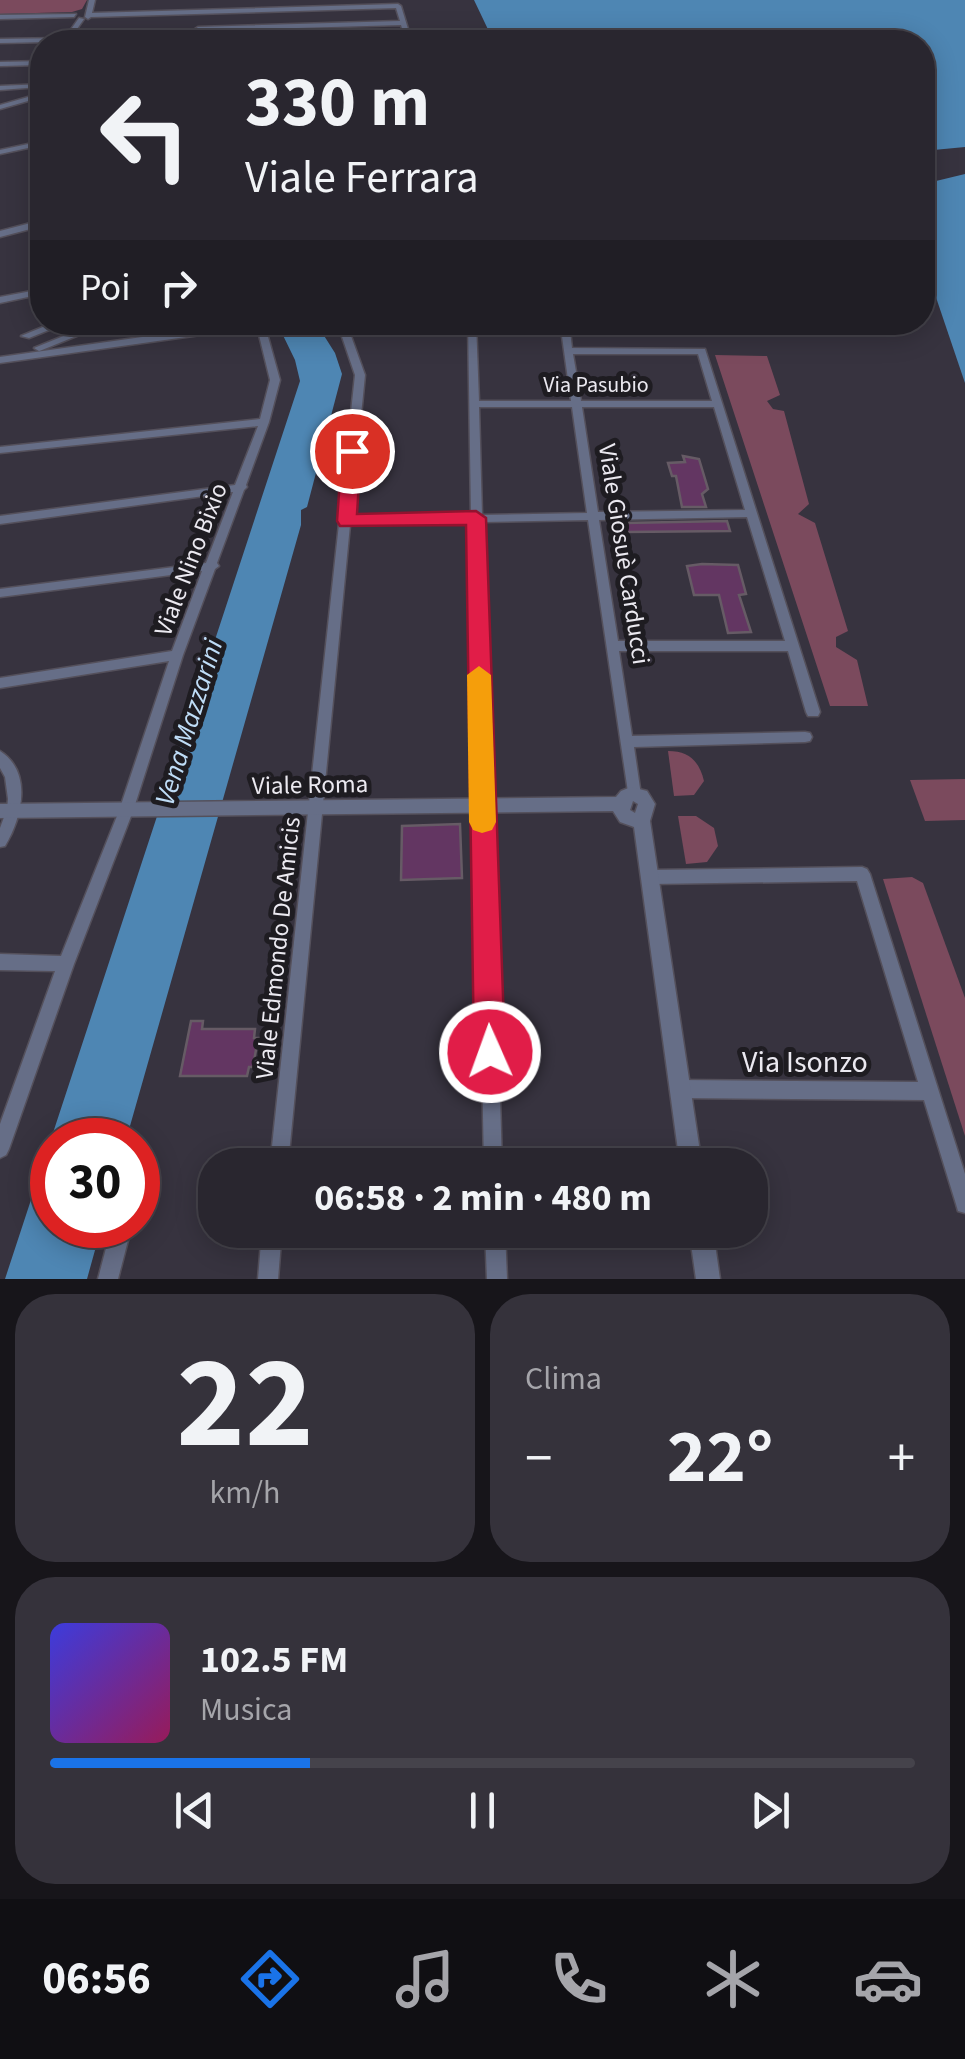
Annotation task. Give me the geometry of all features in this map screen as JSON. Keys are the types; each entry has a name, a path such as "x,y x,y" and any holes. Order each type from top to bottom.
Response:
{"street":[{"path":"73,30 92,0"},
{"path":"198,30 206,0"},
{"path":"0,17 398,6 405,30"},
{"path":"144,30 150,13"},
{"path":"18,41 36,16"},
{"path":"292,30 403,23"},
{"path":"0,41 30,41"},
{"path":"0,64 30,63"},
{"path":"0,88 30,87"},
{"path":"0,107 30,93"},
{"path":"0,152 30,145"},
{"path":"0,234 30,226"},
{"path":"0,300 30,294"},
{"path":"26,336 30,335"},
{"path":"38,354 37,349 73,335"},
{"path":"0,360 175,335"},
{"name":"Viale Nino Bixio","path":"0,1150 4,1125 66,964 133,811 177,655 264,422 275,380 265,335"},
{"name":"Viale Edmondo De Amicis","path":"281,1148 360,375 346,335"},
{"path":"472,335 492,1148"},
{"name":"Viale Giosuè Carducci","path":"565,335 627,742 627,800"},
{"path":"567,351 702,352 813,712"},
{"name":"Via Pasubio","path":"473,404 719,404"},
{"path":"0,450 264,422"},
{"path":"0,520 242,487"},
{"path":"347,521 752,513"},
{"path":"0,594 213,566"},
{"path":"612,646 793,646"},
{"path":"0,683 177,655"},
{"path":"627,742 805,737"},
{"path":"0,756 12,772 16,791 0,841"},
{"path":"627,800 628,817 641,818 688,1148"},
{"name":"Viale Roma","path":"7,811 482,806 627,800"},
{"path":"651,877 862,874 965,1204"},
{"path":"0,962 66,964"},
{"name":"Via Isonzo","path":"679,1089 930,1091"},
{"path":"108,1279 116,1248"},
{"path":"268,1279 271,1248"},
{"path":"496,1248 497,1279"},
{"path":"704,1248 708,1279"}],"shaded area":[{"path":"0,0 87,0 82,9 72,12 0,14"},
{"path":"715,355 767,356 780,395 767,401 773,409 784,411 809,504 798,514 815,523 848,631 836,637 836,647 857,660 868,706 830,706"},
{"path":"668,751 687,755 699,768 704,781 694,795 674,796"},
{"path":"965,779 965,820 925,821 910,780"},
{"path":"678,816 696,816 714,828 718,846 707,862 686,864"},
{"path":"912,877 923,883 965,998 965,1136 883,879"}],"water":[{"path":"474,0 965,0 965,147 935,150 935,30 488,30"},
{"path":"965,174 965,383 935,294 936,181"},
{"name":"Vena Mazzarini","path":"283,335 324,335 342,374 132,1118 58,1118 300,381"},
{"name":"Vena Mazzarini","path":"30,1203 30,1248 96,1248 87,1279 5,1279"}],"building":[{"path":"683,456 699,459 708,489 702,494 706,507 682,507 676,476 672,476 668,463 685,462"},
{"path":"727,521 730,531 626,532 625,523"},
{"path":"738,565 746,594 739,595 751,632 728,633 719,595 694,595 687,566"},
{"path":"460,824 462,878 401,880 402,826"},
{"path":"191,1021 203,1021 202,1029 255,1029 254,1038 258,1038 253,1067 249,1067 247,1076 180,1076"}],"slow traffic":[{"path":"479,675 482,822"}],"route":[{"path":"352,451 347,521 476,518 490,1052"}]}
